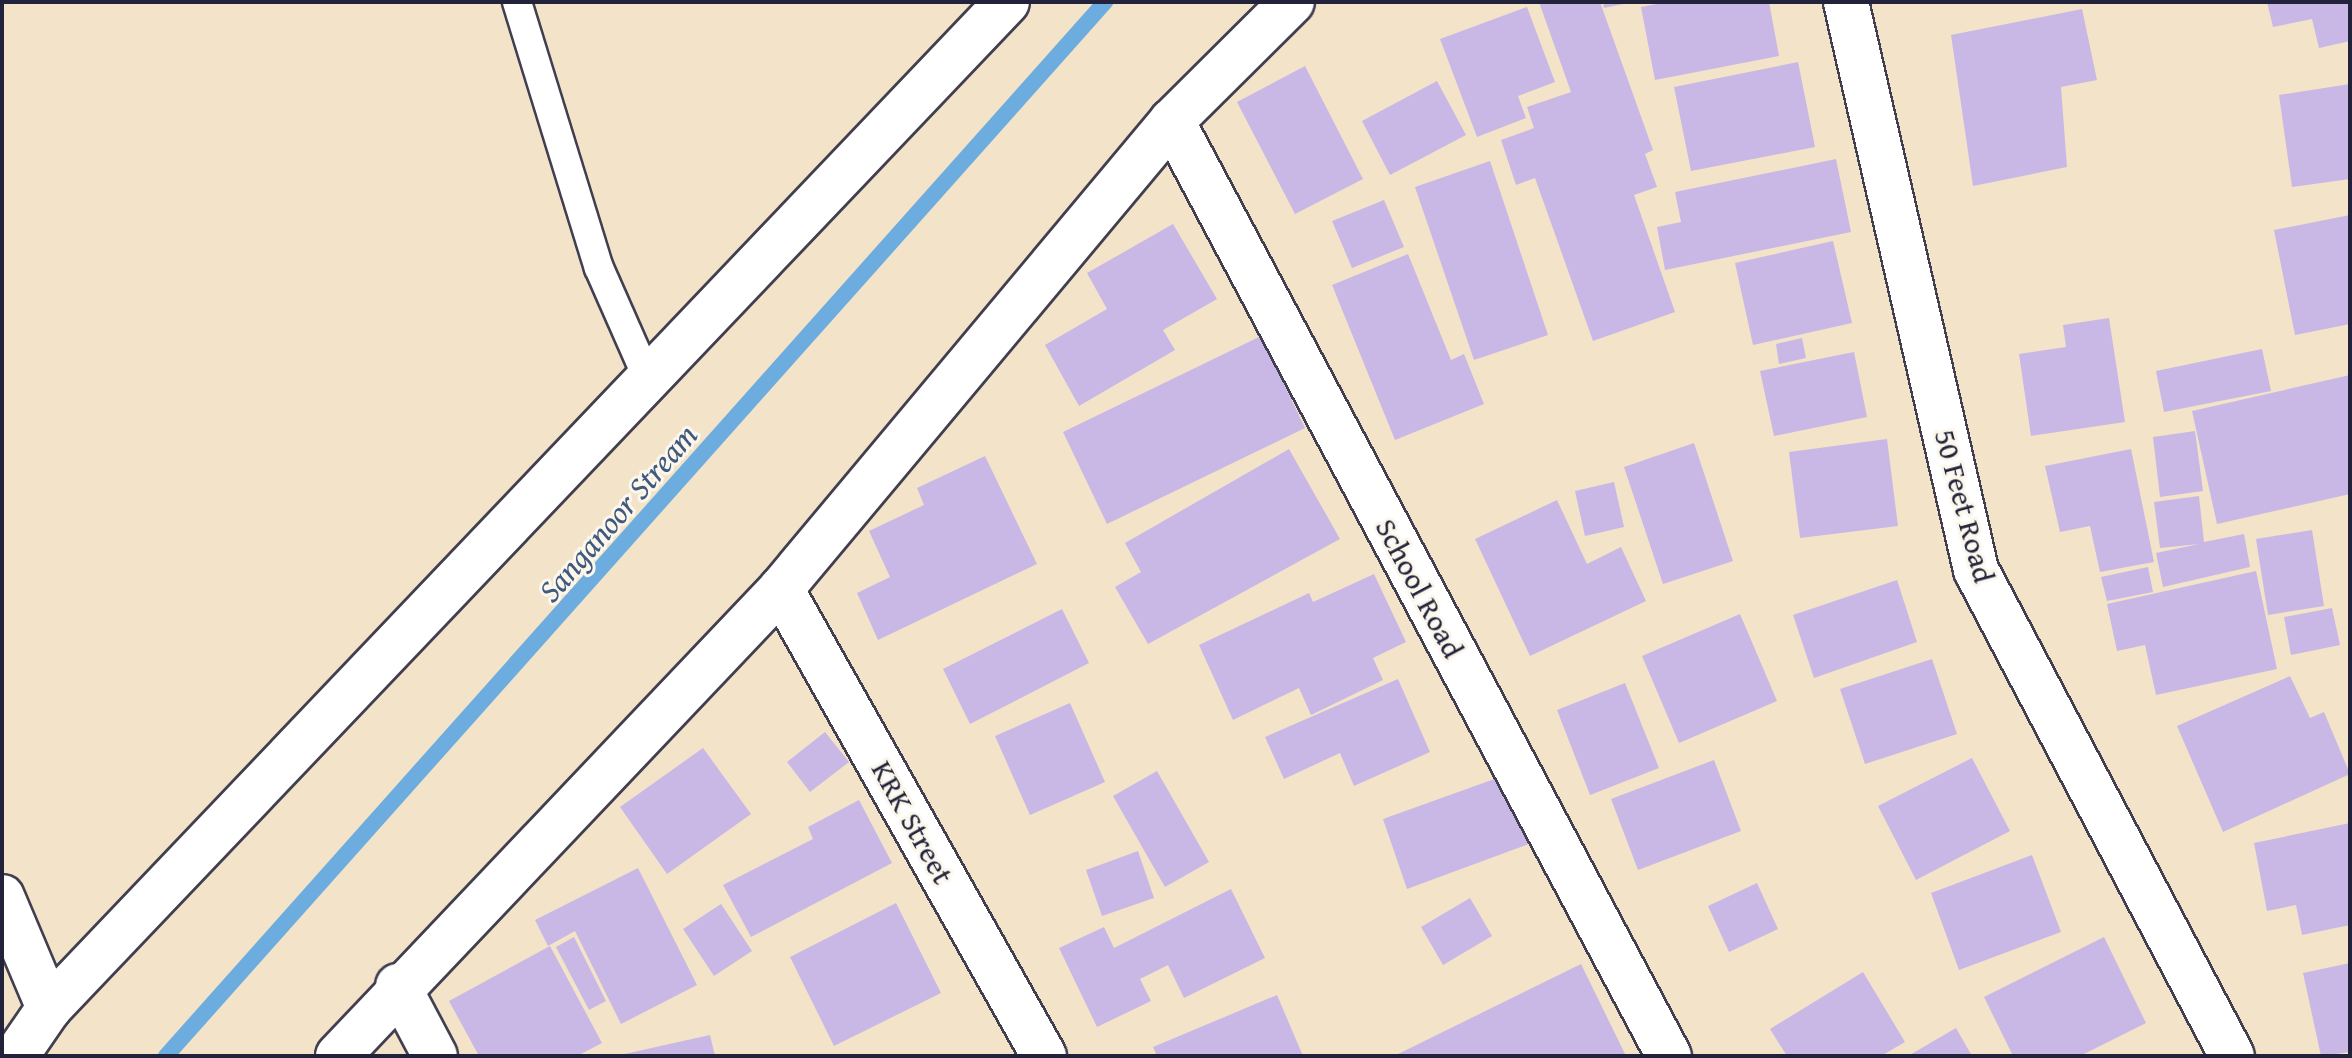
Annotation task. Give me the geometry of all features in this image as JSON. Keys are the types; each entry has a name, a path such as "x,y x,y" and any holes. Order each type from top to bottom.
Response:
{"street":[{"path":"16,1056 49,1008 1007,2"},
{"path":"338,1056 398,986 781,589 1172,121 1292,2"},
{"name":"50 Feet Road","path":"1846,2 1976,570 2232,1056"},
{"name":"School Road","path":"1172,121 1669,1056"},
{"name":"KRK Street","path":"781,589 1044,1056"},
{"path":"2,897 49,1008"},
{"path":"398,986 435,1056"}],"lane":[{"path":"517,2 599,268 648,379"}],"building":[{"path":"1539,2 1600,2 1653,150 1645,154 1657,187 1634,195 1675,312 1593,341 1535,178 1516,185 1501,140 1534,128 1527,107 1571,92"},
{"path":"1603,2 1628,2 1628,3 1604,8"},
{"path":"1667,2 1769,2 1779,56 1655,80 1641,7"},
{"path":"2267,2 2350,2 2350,41 2319,48 2312,19 2273,27"},
{"path":"1527,7 1555,82 1518,96 1526,118 1477,137 1440,39"},
{"path":"2082,9 2097,80 2061,87 2067,167 1973,186 1951,35"},
{"path":"1798,62 1815,147 1691,171 1674,87"},
{"path":"1305,66 1363,179 1295,214 1237,102"},
{"path":"1437,81 1466,135 1390,175 1362,121"},
{"path":"2350,84 2350,179 2292,187 2279,95"},
{"path":"1836,159 1851,232 1665,270 1657,227 1681,222 1675,192"},
{"path":"1490,161 1548,335 1474,360 1415,187"},
{"path":"1384,200 1404,247 1352,268 1332,221"},
{"path":"2350,215 2350,324 2295,335 2274,230"},
{"path":"1173,224 1217,299 1163,330 1175,350 1079,406 1045,345 1107,309 1087,273"},
{"path":"1833,241 1852,323 1753,345 1735,263"},
{"path":"1408,254 1451,360 1464,354 1484,404 1395,440 1332,285"},
{"path":"2109,318 2125,422 2031,436 2019,354 2066,347 2063,325"},
{"path":"1261,336 1305,428 1107,524 1063,432"},
{"path":"1802,338 1806,358 1779,364 1776,344"},
{"path":"2262,349 2271,391 2164,412 2156,371"},
{"path":"1854,352 1867,417 1774,436 1760,371"},
{"path":"2350,375 2350,494 2217,524 2192,411"},
{"path":"2195,431 2203,491 2160,497 2153,437"},
{"path":"1887,439 1898,526 1800,538 1789,452"},
{"path":"1694,443 1733,561 1663,584 1624,467"},
{"path":"1289,449 1340,539 1148,644 1115,587 1141,572 1125,543"},
{"path":"2131,449 2154,562 2100,572 2090,526 2060,532 2045,466"},
{"path":"985,456 1037,564 878,640 857,593 890,577 869,531 924,505 917,488"},
{"path":"1614,482 1624,527 1585,536 1575,491"},
{"path":"2199,496 2204,542 2244,534 2250,567 2163,587 2156,553 2199,544 2160,548 2154,502"},
{"path":"1557,500 1587,564 1621,547 1646,601 1530,656 1475,539"},
{"path":"2312,530 2324,606 2268,615 2256,539"},
{"path":"2148,567 2153,592 2107,601 2101,577"},
{"path":"2256,571 2277,669 2156,695 2145,645 2117,651 2107,604"},
{"path":"1374,574 1406,642 1373,658 1383,680 1311,715 1299,688 1233,720 1199,645 1309,593 1313,602"},
{"path":"1897,580 1917,642 1814,678 1793,615"},
{"path":"2332,608 2340,645 2291,655 2284,617"},
{"path":"1062,609 1089,663 970,724 943,669"},
{"path":"1740,614 1777,701 1679,743 1642,656"},
{"path":"1932,659 1957,734 1865,764 1840,689"},
{"path":"2290,676 2310,718 2324,712 2350,774 2223,832 2177,726"},
{"path":"1398,679 1430,752 1354,786 1340,753 1284,779 1265,737"},
{"path":"1625,683 1659,768 1590,795 1557,710"},
{"path":"1070,703 1105,782 1030,815 995,736"},
{"path":"825,732 849,762 810,792 787,762"},
{"path":"703,748 751,814 667,874 620,807"},
{"path":"1972,758 2010,831 1916,880 1878,806"},
{"path":"1714,760 1741,831 1638,870 1611,799"},
{"path":"1157,771 1209,862 1165,887 1113,796"},
{"path":"1500,777 1510,803 1530,796 1545,838 1407,889 1383,819"},
{"path":"859,800 892,863 751,937 723,885 813,839 808,827"},
{"path":"2350,823 2350,925 2302,935 2296,905 2267,911 2254,843"},
{"path":"1138,851 1154,898 1102,916 1086,870"},
{"path":"2032,855 2061,932 1959,970 1931,893"},
{"path":"638,868 697,985 621,1024 575,931 548,946 535,920"},
{"path":"1757,883 1778,929 1729,952 1708,906"},
{"path":"1231,889 1265,958 1184,998 1168,965 1140,979 1151,1001 1097,1027 1059,948 1104,927 1114,948"},
{"path":"1470,898 1492,936 1443,965 1421,927"},
{"path":"896,903 941,993 834,1046 790,957"},
{"path":"721,904 752,951 714,976 683,929"},
{"path":"574,937 606,1001 589,1010 556,947"},
{"path":"2104,937 2146,1023 2080,1056 2013,1056 1984,997"},
{"path":"550,946 602,1043 577,1056 479,1056 449,1001"},
{"path":"2350,963 2350,1052 2321,1056 2303,973"},
{"path":"1581,964 1626,1056 1394,1056"},
{"path":"1863,972 1905,1042 1881,1056 1787,1056 1770,1029"},
{"path":"1277,995 1303,1056 1157,1056 1153,1047"},
{"path":"1956,1028 1972,1056 1908,1056"},
{"path":"710,1035 715,1056 620,1056 620,1055"}],"waterway":[{"name":"Sanganoor Stream","path":"166,1056 1105,2"}]}
